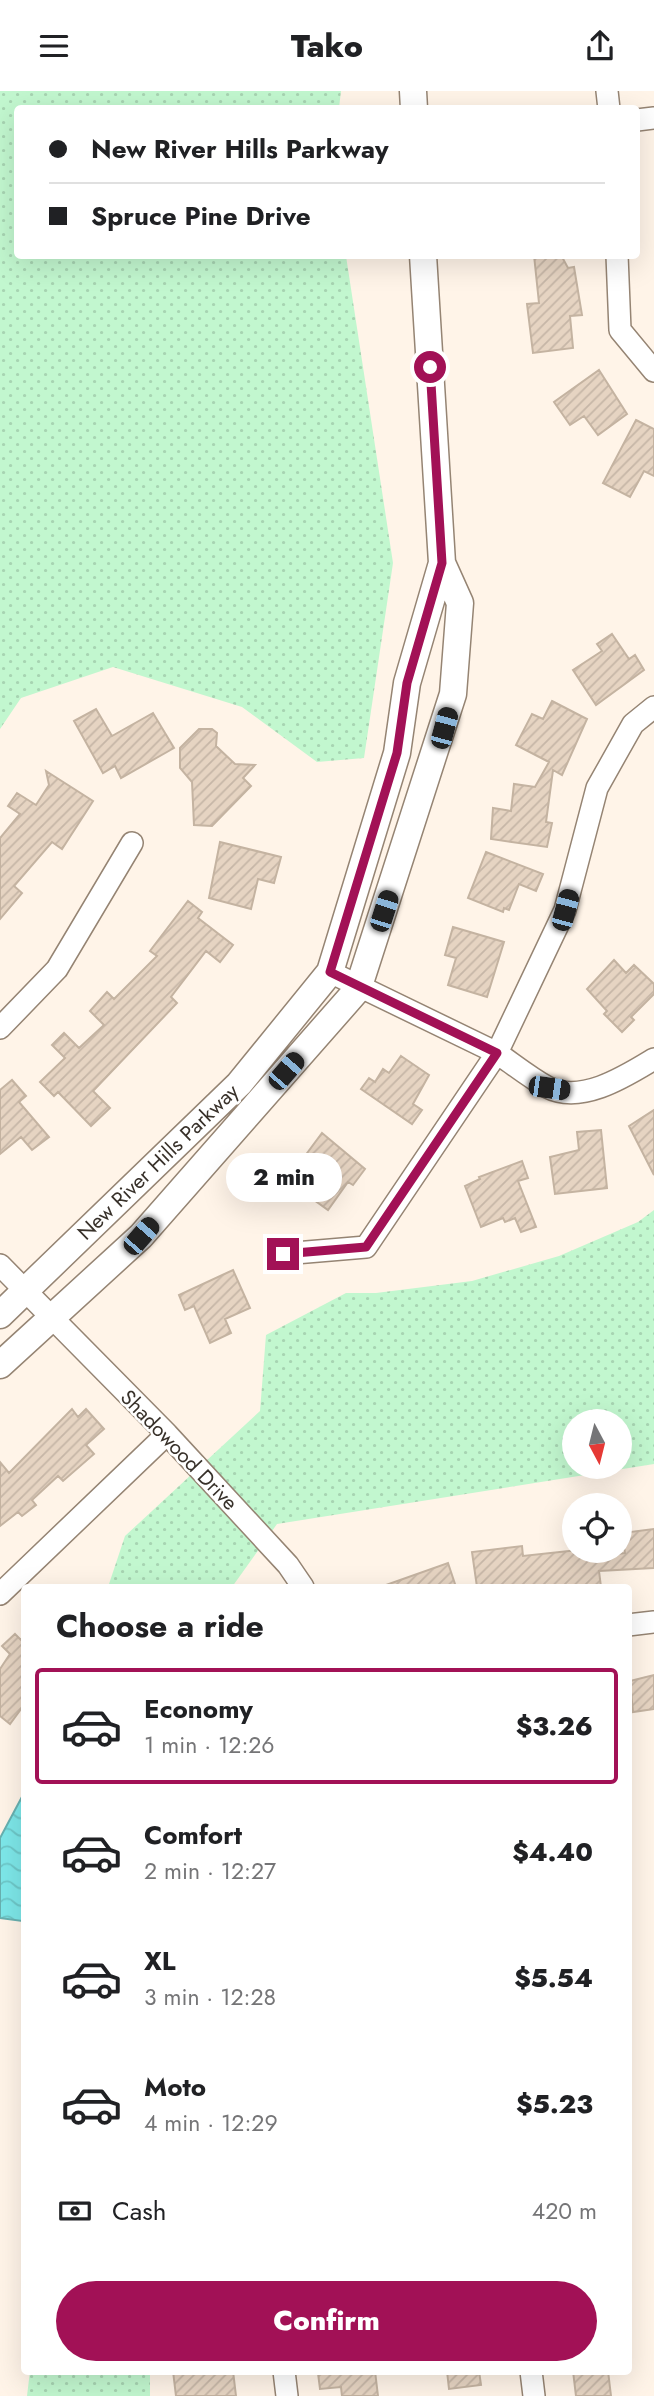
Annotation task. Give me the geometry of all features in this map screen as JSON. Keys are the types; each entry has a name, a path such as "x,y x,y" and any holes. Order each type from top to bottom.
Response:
{"street":[{"name":"New River Hills Parkway","path":"0,1315 239,1084 330,972 397,753 407,683 442,563 423,259"},
{"path":"617,259 620,330 654,371"},
{"name":"New River Hills Parkway","path":"0,1365 141,1236 358,989 453,694 460,603 442,563"},
{"path":"283,1254 366,1247 497,1053 565,910 597,787 633,724 654,707"},
{"path":"0,1028 57,969 132,843"},
{"path":"330,972 358,989 497,1053 549,1088 578,1092 620,1080 654,1059"},
{"name":"Shadowood Drive","path":"0,1265 167,1434 288,1565 301,1584"},
{"path":"0,1594 167,1434"},
{"path":"632,1625 654,1622"},
{"path":"284,2375 287,2396"},
{"path":"531,2375 534,2396"}],"green space":[{"path":"0,91 341,91 339,105 14,105 14,259 346,259 393,563 364,758 317,762 242,707 113,667 21,698 0,729"},
{"path":"654,1210 654,1464 632,1468 632,1409 562,1409 562,1479 277,1524 234,1584 109,1584 125,1536 260,1411 266,1335 346,1293 376,1293 472,1281 559,1256 638,1222"},
{"path":"30,2375 150,2375 150,2396 27,2396"}],"water":[{"path":"21,1799 21,1921 0,1918 0,1838"}],"building":[{"path":"534,259 563,259 568,268 574,267 582,315 570,316 573,348 533,353 527,304 539,303"},
{"path":"599,370 627,414 598,435 584,416 570,425 554,402"},
{"path":"636,420 654,429 654,476 644,471 630,497 603,483"},
{"path":"612,634 629,659 635,655 644,670 596,705 573,670 602,651 597,644"},
{"path":"552,701 587,719 562,775 553,770 546,822 552,823 547,847 491,839 493,808 511,811 514,784 535,787 549,762 516,745 532,714 543,719"},
{"path":"96,709 112,736 153,713 174,748 121,778 115,766 103,773 74,721"},
{"path":"199,729 212,729 217,733 216,746 235,764 255,765 243,778 251,786 212,826 194,825 192,782 180,768 180,748"},
{"path":"46,771 93,801 62,849 52,842 14,886 22,893 0,919 0,838 20,814 8,806 17,793 36,805 49,785"},
{"path":"220,842 281,857 274,883 258,879 251,909 209,898"},
{"path":"486,852 543,874 536,891 519,884 509,910 504,908 503,912 468,898"},
{"path":"188,901 202,912 198,918 233,945 220,962 206,951 171,997 177,1003 93,1091 110,1108 91,1126 58,1092 54,1096 40,1082 65,1058 52,1045 64,1033 79,1048 104,1025 90,1011 107,992 114,999 157,956 150,951"},
{"path":"453,927 504,942 487,997 448,985 456,958 445,955"},
{"path":"614,960 626,973 634,965 654,984 654,994 631,1017 634,1020 622,1032 604,1014 607,1011 587,989"},
{"path":"401,1056 429,1075 413,1104 422,1110 412,1124 361,1089 369,1078 375,1082 383,1069 389,1073"},
{"path":"12,1080 26,1096 19,1102 49,1137 32,1150 21,1137 0,1154 0,1090"},
{"path":"654,1110 654,1175 629,1126"},
{"path":"601,1130 607,1188 555,1194 550,1157 579,1150 577,1132"},
{"path":"322,1133 365,1169 353,1185 348,1182 328,1210 296,1187 308,1171 299,1164"},
{"path":"522,1161 528,1178 518,1181 536,1227 521,1232 515,1218 505,1222 503,1218 481,1227 465,1186 480,1179 479,1177"},
{"path":"233,1270 250,1308 225,1319 231,1333 210,1343 194,1306 185,1310 179,1295"},
{"path":"72,1409 78,1417 86,1409 104,1429 86,1445 94,1454 63,1481 58,1476 32,1500 36,1505 22,1516 18,1512 0,1526 0,1462 9,1473"},
{"path":"654,1529 654,1568 599,1571 601,1584 477,1584 472,1552 522,1546 523,1556 562,1552 562,1563 632,1563 632,1532"},
{"path":"448,1563 455,1584 389,1584"},
{"path":"15,1634 21,1640 21,1709 10,1724 0,1716 0,1669 10,1654 2,1646"},
{"path":"654,1675 654,1709 633,1712 632,1680"},
{"path":"173,2375 233,2375 236,2396 176,2396"},
{"path":"318,2375 375,2375 378,2396 342,2396 341,2387 320,2389"},
{"path":"447,2375 480,2375 481,2385 449,2389"},
{"path":"573,2375 608,2375 611,2396 576,2396"}],"route":[{"path":"283,1254 366,1247 497,1053 358,989 330,972 397,753 407,683 442,563 430,367"}]}
